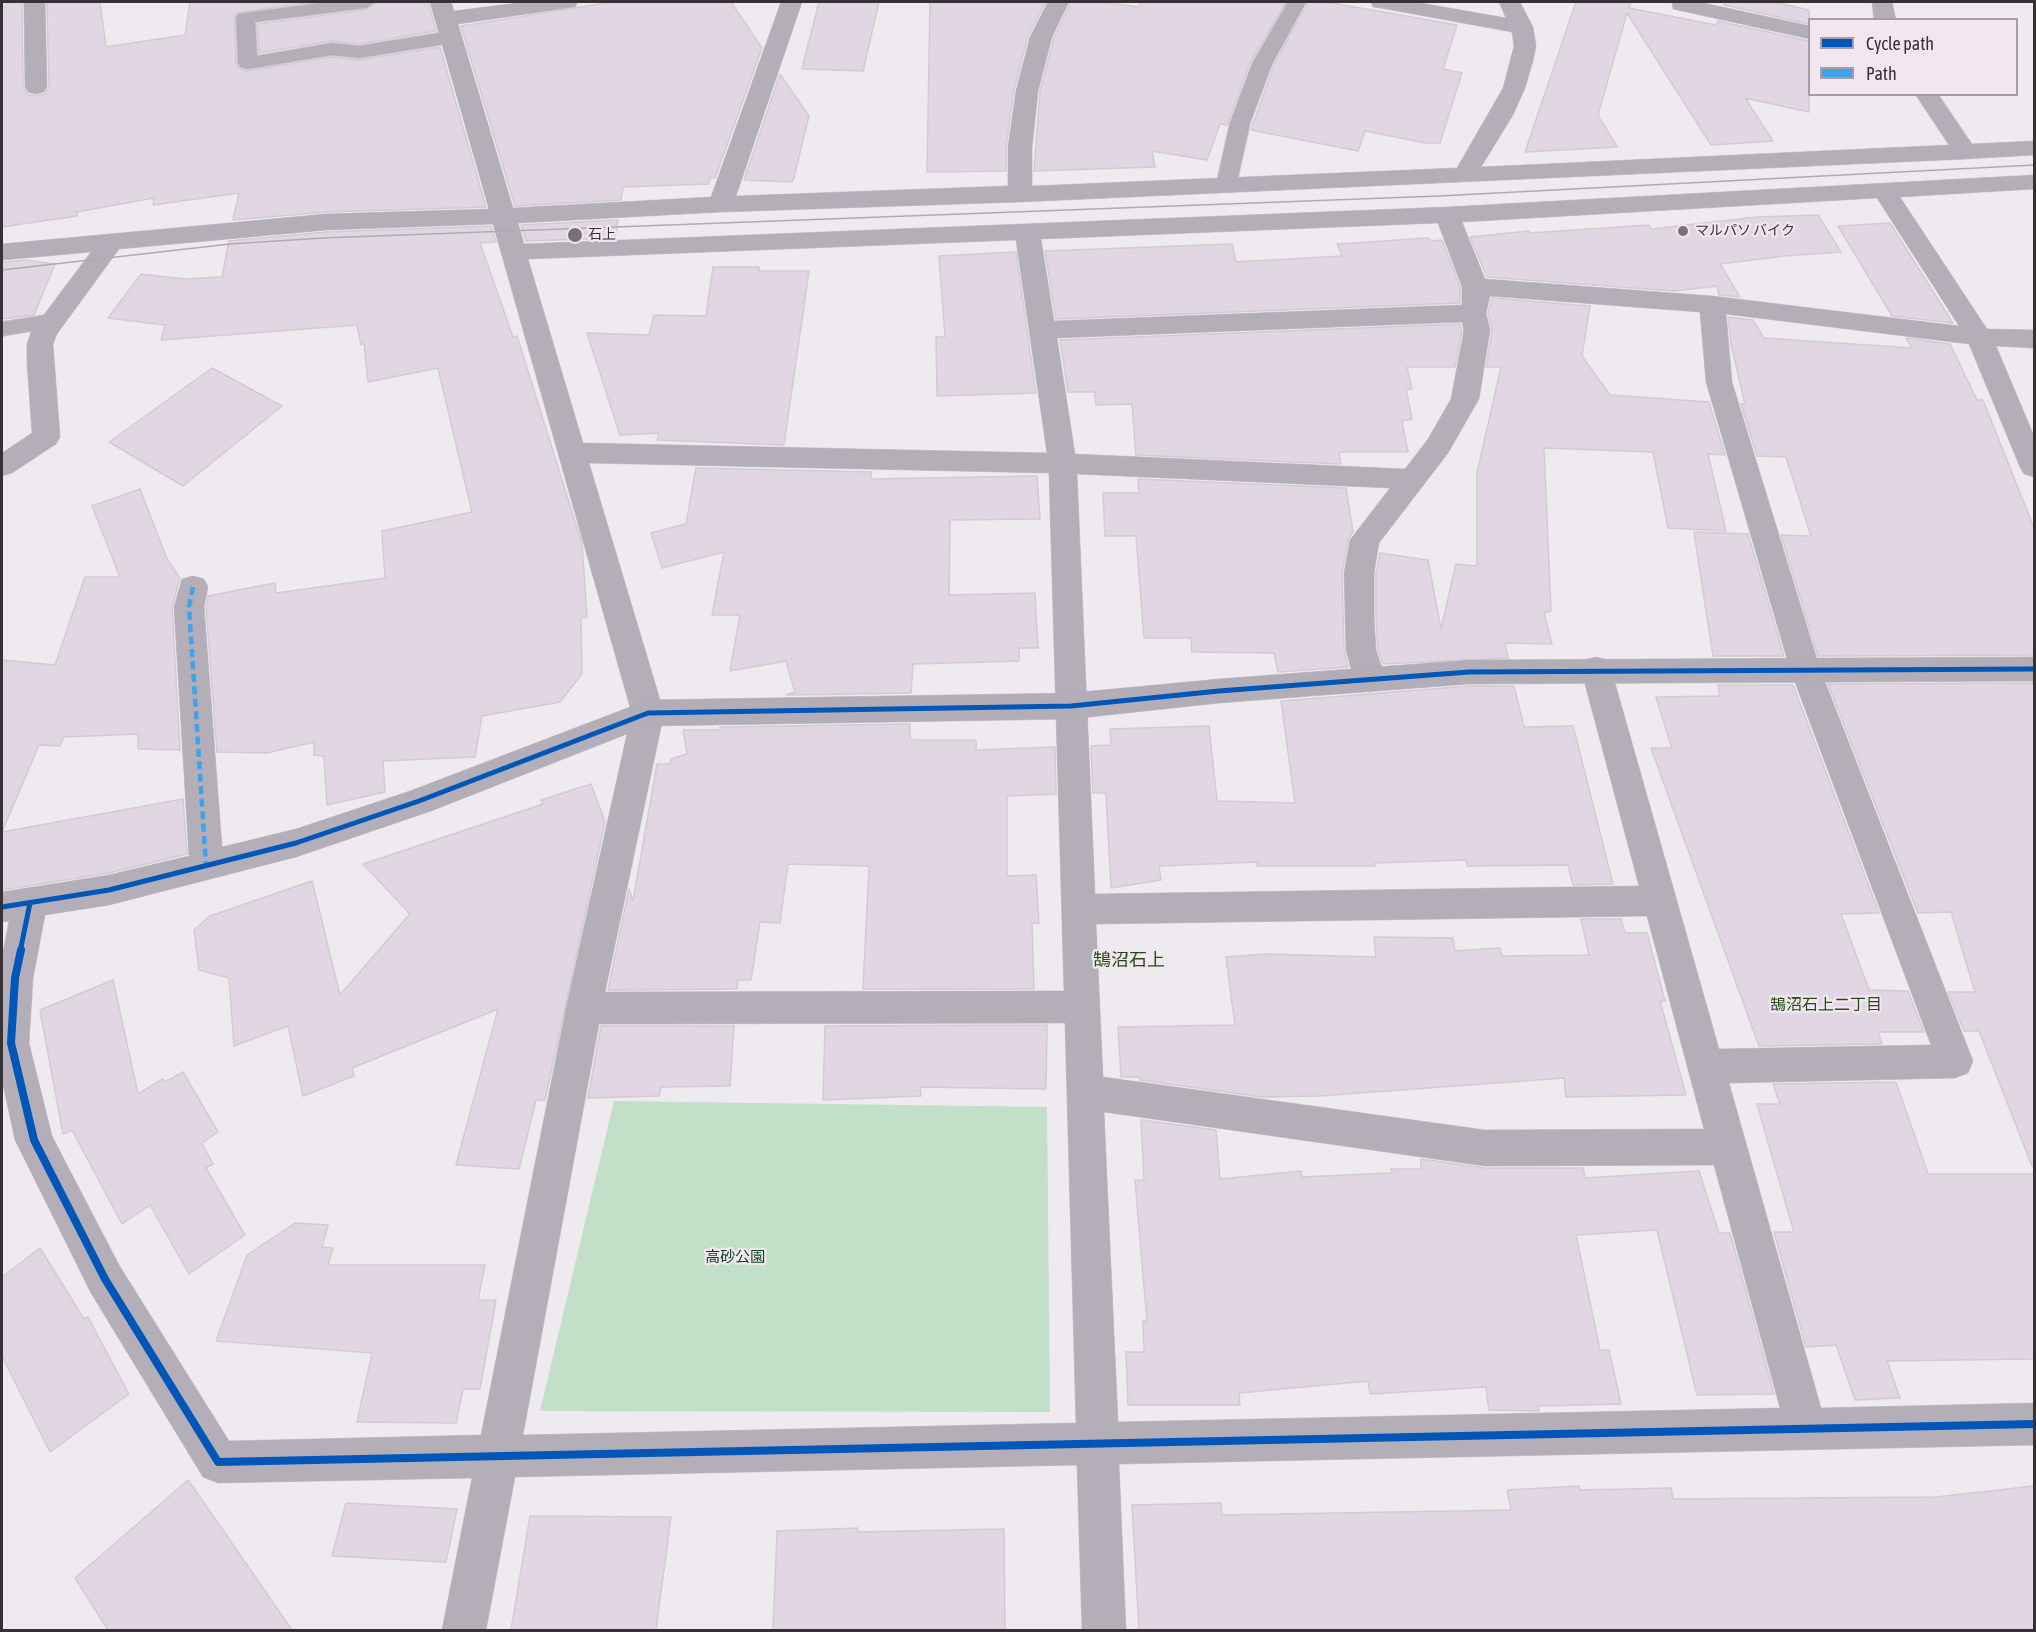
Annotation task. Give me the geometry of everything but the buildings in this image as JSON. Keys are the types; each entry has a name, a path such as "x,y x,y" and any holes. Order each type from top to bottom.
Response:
{"street":[{"path":"34,2 36,87"},
{"path":"464,1630 584,1008 648,713 446,19 567,2"},
{"path":"721,204 791,2"},
{"path":"1020,195 1020,147 1027,91 1041,37 1058,2"},
{"path":"1381,2 1522,27"},
{"path":"1466,175 1475,154 1501,115 1514,88 1525,46 1522,27 1509,2"},
{"path":"1682,2 1681,4 1808,33"},
{"path":"1882,2 1884,18"},
{"path":"1927,96 1966,152"},
{"path":"2,252 326,222 504,216 721,204 1020,195 2034,148"},
{"path":"514,252 1447,215 2034,182"},
{"path":"1883,189 1979,337 2034,467"},
{"path":"1370,680 1361,650 1359,616 1359,573 1365,540 1410,479 1438,446 1465,399 1477,330 1474,300 1447,215"},
{"path":"1027,231 1063,463 1104,1630"},
{"path":"2,465 46,437 40,344 44,332 112,241"},
{"path":"1042,330 1474,300 1712,304 1979,337 2034,339"},
{"path":"1706,1066 1954,1061 1805,669 1719,382 1712,304"},
{"path":"572,453 1063,463 1410,479"},
{"path":"193,587 189,607 207,864"},
{"path":"2034,669 1596,669 1469,672 1219,691 1071,706 648,713 408,805 296,843 109,890 16,905 11,1043 34,1140 105,1279 218,1462 2034,1424"},
{"path":"1596,669 1806,1429"},
{"path":"1078,909 1660,901"},
{"path":"584,1008 1082,1007"},
{"path":"1085,1092 1485,1148 1728,1147"}],"lane":[{"path":"366,2 245,18 248,63 332,49 359,52 446,19"},
{"path":"1226,186 1240,123 1262,64 1297,2"},
{"path":"2,329 52,321"}],"green space":[{"name":"高砂公園","path":"614,1101 1047,1107 1050,1412 540,1411"}],"tram line":[{"path":"2,270 230,244 323,238 1439,196 2034,165"}],"marked path":[{"path":"193,587 189,607 206,865"}],"cycle path":[{"path":"2,907 109,890 296,843 419,801 648,713 1071,706 1219,691 1469,672 2034,669"},
{"path":"30,903 15,978 11,1043 34,1140 105,1279 218,1462 2034,1424"}],"place":[{"name":"マルパソ バイク","path":"1683,231"},
{"name":"石上","path":"575,235"}],"district":[{"name":"鵠沼石上","path":"1129,960"},
{"name":"鵠沼石上二丁目","path":"1826,1005"}]}
